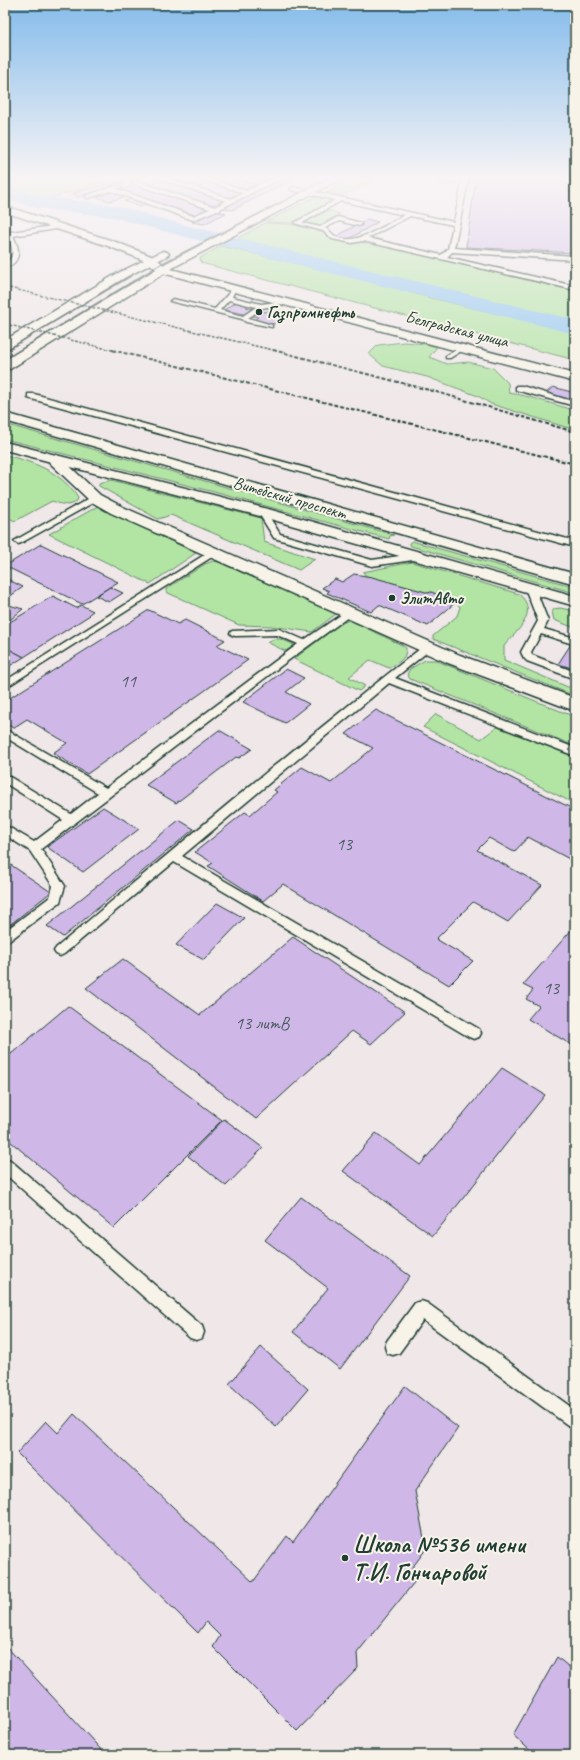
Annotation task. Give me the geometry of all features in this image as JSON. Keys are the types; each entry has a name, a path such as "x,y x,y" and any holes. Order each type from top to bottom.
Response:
{"main road":[{"path":"5,345 152,260"},
{"name":"Белградская улица","path":"152,260 230,293 283,302 575,378"},
{"path":"7,367 84,318 180,260"},
{"name":"Белградская улица","path":"168,267 575,369"},
{"name":"Витебский проспект","path":"6,417 575,579"},
{"name":"Витебский проспект","path":"5,446 262,512 401,550 575,601"},
{"name":"Витебский проспект","path":"55,460 95,498 117,510 348,613 428,647 575,705"},
{"path":"401,550 398,545 401,539 414,533"}],"lane":[{"path":"5,266 11,263 13,260"},
{"path":"451,260 575,288"},
{"path":"216,311 230,293 261,306"},
{"path":"173,302 216,311 270,326"},
{"path":"244,318 261,306 283,302"},
{"path":"448,357 463,348"},
{"path":"519,388 575,404"},
{"path":"31,396 575,544"},
{"path":"18,541 95,498"},
{"path":"262,512 277,536 372,563 420,556"},
{"path":"5,685 212,553"},
{"path":"530,588 543,621 526,652 527,656 531,659 575,676"},
{"path":"34,848 348,613"},
{"path":"538,630 573,641"},
{"path":"235,633 279,632 305,644"},
{"path":"60,951 358,702 428,647"},
{"path":"388,679 575,752"},
{"path":"5,732 106,793"},
{"path":"5,778 71,820"},
{"path":"5,829 34,848 59,886 56,899 5,938"},
{"path":"174,856 474,1033"},
{"path":"5,1165 196,1332"},
{"path":"393,1347 422,1309 575,1420"}],"green space":[{"path":"200,260 282,260 354,277 431,298 575,332 575,360 201,263"},
{"path":"314,260 443,260 575,291 575,322"},
{"path":"404,342 437,347 429,357 447,364 468,362 493,368 508,383 509,393 526,396 575,410 575,430 491,404 478,396 427,377 383,366 369,354 378,345"},
{"path":"5,424 394,535 390,536 389,539 210,491 5,439"},
{"path":"5,455 26,461 55,474 71,489 78,498 77,501 68,505 52,501 15,521 7,517 5,500"},
{"path":"111,480 261,518 264,542 315,559 299,570 171,515 158,519 99,486 99,483"},
{"path":"98,506 196,553 150,584 49,534"},
{"path":"412,541 575,587 575,593 411,546 409,543"},
{"path":"213,561 219,562 336,614 312,632 271,626 239,625 166,592 166,589 205,564"},
{"path":"412,562 519,594 525,601 527,614 520,628 504,646 504,660 575,690 575,696 433,639 433,636 457,616 460,607 456,602 431,592 429,593 366,576 363,572"},
{"path":"560,608 575,611 575,628 554,620 552,612 554,609"},
{"path":"349,620 406,648 403,658 389,668 370,660 349,677 365,686 359,691 294,659 340,624"},
{"path":"274,639 280,639 293,644 293,647 285,651 267,642"},
{"path":"425,660 435,660 575,717 575,746 410,679 407,674 410,669"},
{"path":"436,714 481,739 497,727 575,757 575,804 423,727"}],"building":[{"name":"Газпромнефть","path":"238,301 251,304 246,307 266,312 270,309 289,313 274,324 254,320 258,317 224,310"},
{"path":"553,387 575,393 575,402 546,393"},
{"path":"41,544 118,582 82,604 5,566"},
{"name":"ЭлитАвто","path":"354,574 372,577 429,593 431,592 456,602 428,626 379,605 371,612 327,593 329,591 322,588 335,579 342,582"},
{"path":"5,578 23,587 9,597 5,595"},
{"path":"110,587 123,593 109,602 96,596"},
{"path":"53,596 76,608 81,605 93,611 89,614 90,615 24,657 5,647 5,625"},
{"path":"5,604 23,609 5,624"},
{"path":"149,610 178,624 185,620 225,640 217,645 248,660 87,774 53,753 67,743 27,719 13,728 5,723 5,701"},
{"path":"575,638 575,669 558,664"},
{"path":"5,647 24,657 5,669"},
{"path":"286,669 304,678 286,692 309,704 285,723 243,702"},
{"path":"376,710 575,810 575,862 528,837 514,852 489,838 477,850 542,885 508,922 473,902 436,939 473,961 449,985 283,884 263,901 208,866 213,863 195,852 245,812 250,815 277,792 274,790 302,767 331,783 373,748 346,734"},
{"path":"219,730 252,749 239,758 236,757 176,803 146,785"},
{"path":"103,807 139,829 83,872 47,847"},
{"path":"179,820 194,829 63,937 47,926"},
{"path":"5,861 51,892 7,927 5,926"},
{"path":"217,903 244,918 204,960 176,945"},
{"path":"575,926 575,1047 528,1019 539,1006 526,999 533,990 523,985"},
{"path":"293,937 405,1012 371,1044 352,1031 256,1119 86,988 123,959 200,1015"},
{"path":"68,1006 222,1120 114,1228 5,1137 5,1059"},
{"path":"502,1068 545,1095 433,1236 343,1171 376,1133 420,1165"},
{"path":"224,1119 263,1148 226,1186 188,1156"},
{"path":"301,1197 410,1276 340,1369 293,1332 328,1288 265,1240"},
{"path":"261,1347 308,1389 276,1427 229,1384"},
{"name":"Школа №536 имени Т.И. Гончаровой","path":"405,1386 458,1428 415,1491 426,1549 412,1568 416,1580 357,1653 358,1668 297,1731 213,1647 220,1636 206,1622 198,1633 17,1453 46,1421 58,1433 74,1414 253,1582 287,1536 293,1542"},
{"path":"5,1645 106,1755 5,1755"},
{"path":"557,1657 575,1672 575,1755 535,1755 513,1735"}],"waterway":[{"path":"302,260 575,327"}],"tram line":[{"path":"5,359 168,260"},
{"path":"5,351 133,275"}],"railway":[{"path":"5,287 276,351"},
{"path":"5,324 116,351"},
{"path":"112,350 575,464"},
{"path":"276,351 433,391 575,432"}],"place":[{"name":"Газпромнефть","path":"259,312"},
{"name":"ЭлитАвто","path":"392,598"},
{"name":"Школа №536 имени Т.И. Гончаровой","path":"345,1558"}]}
